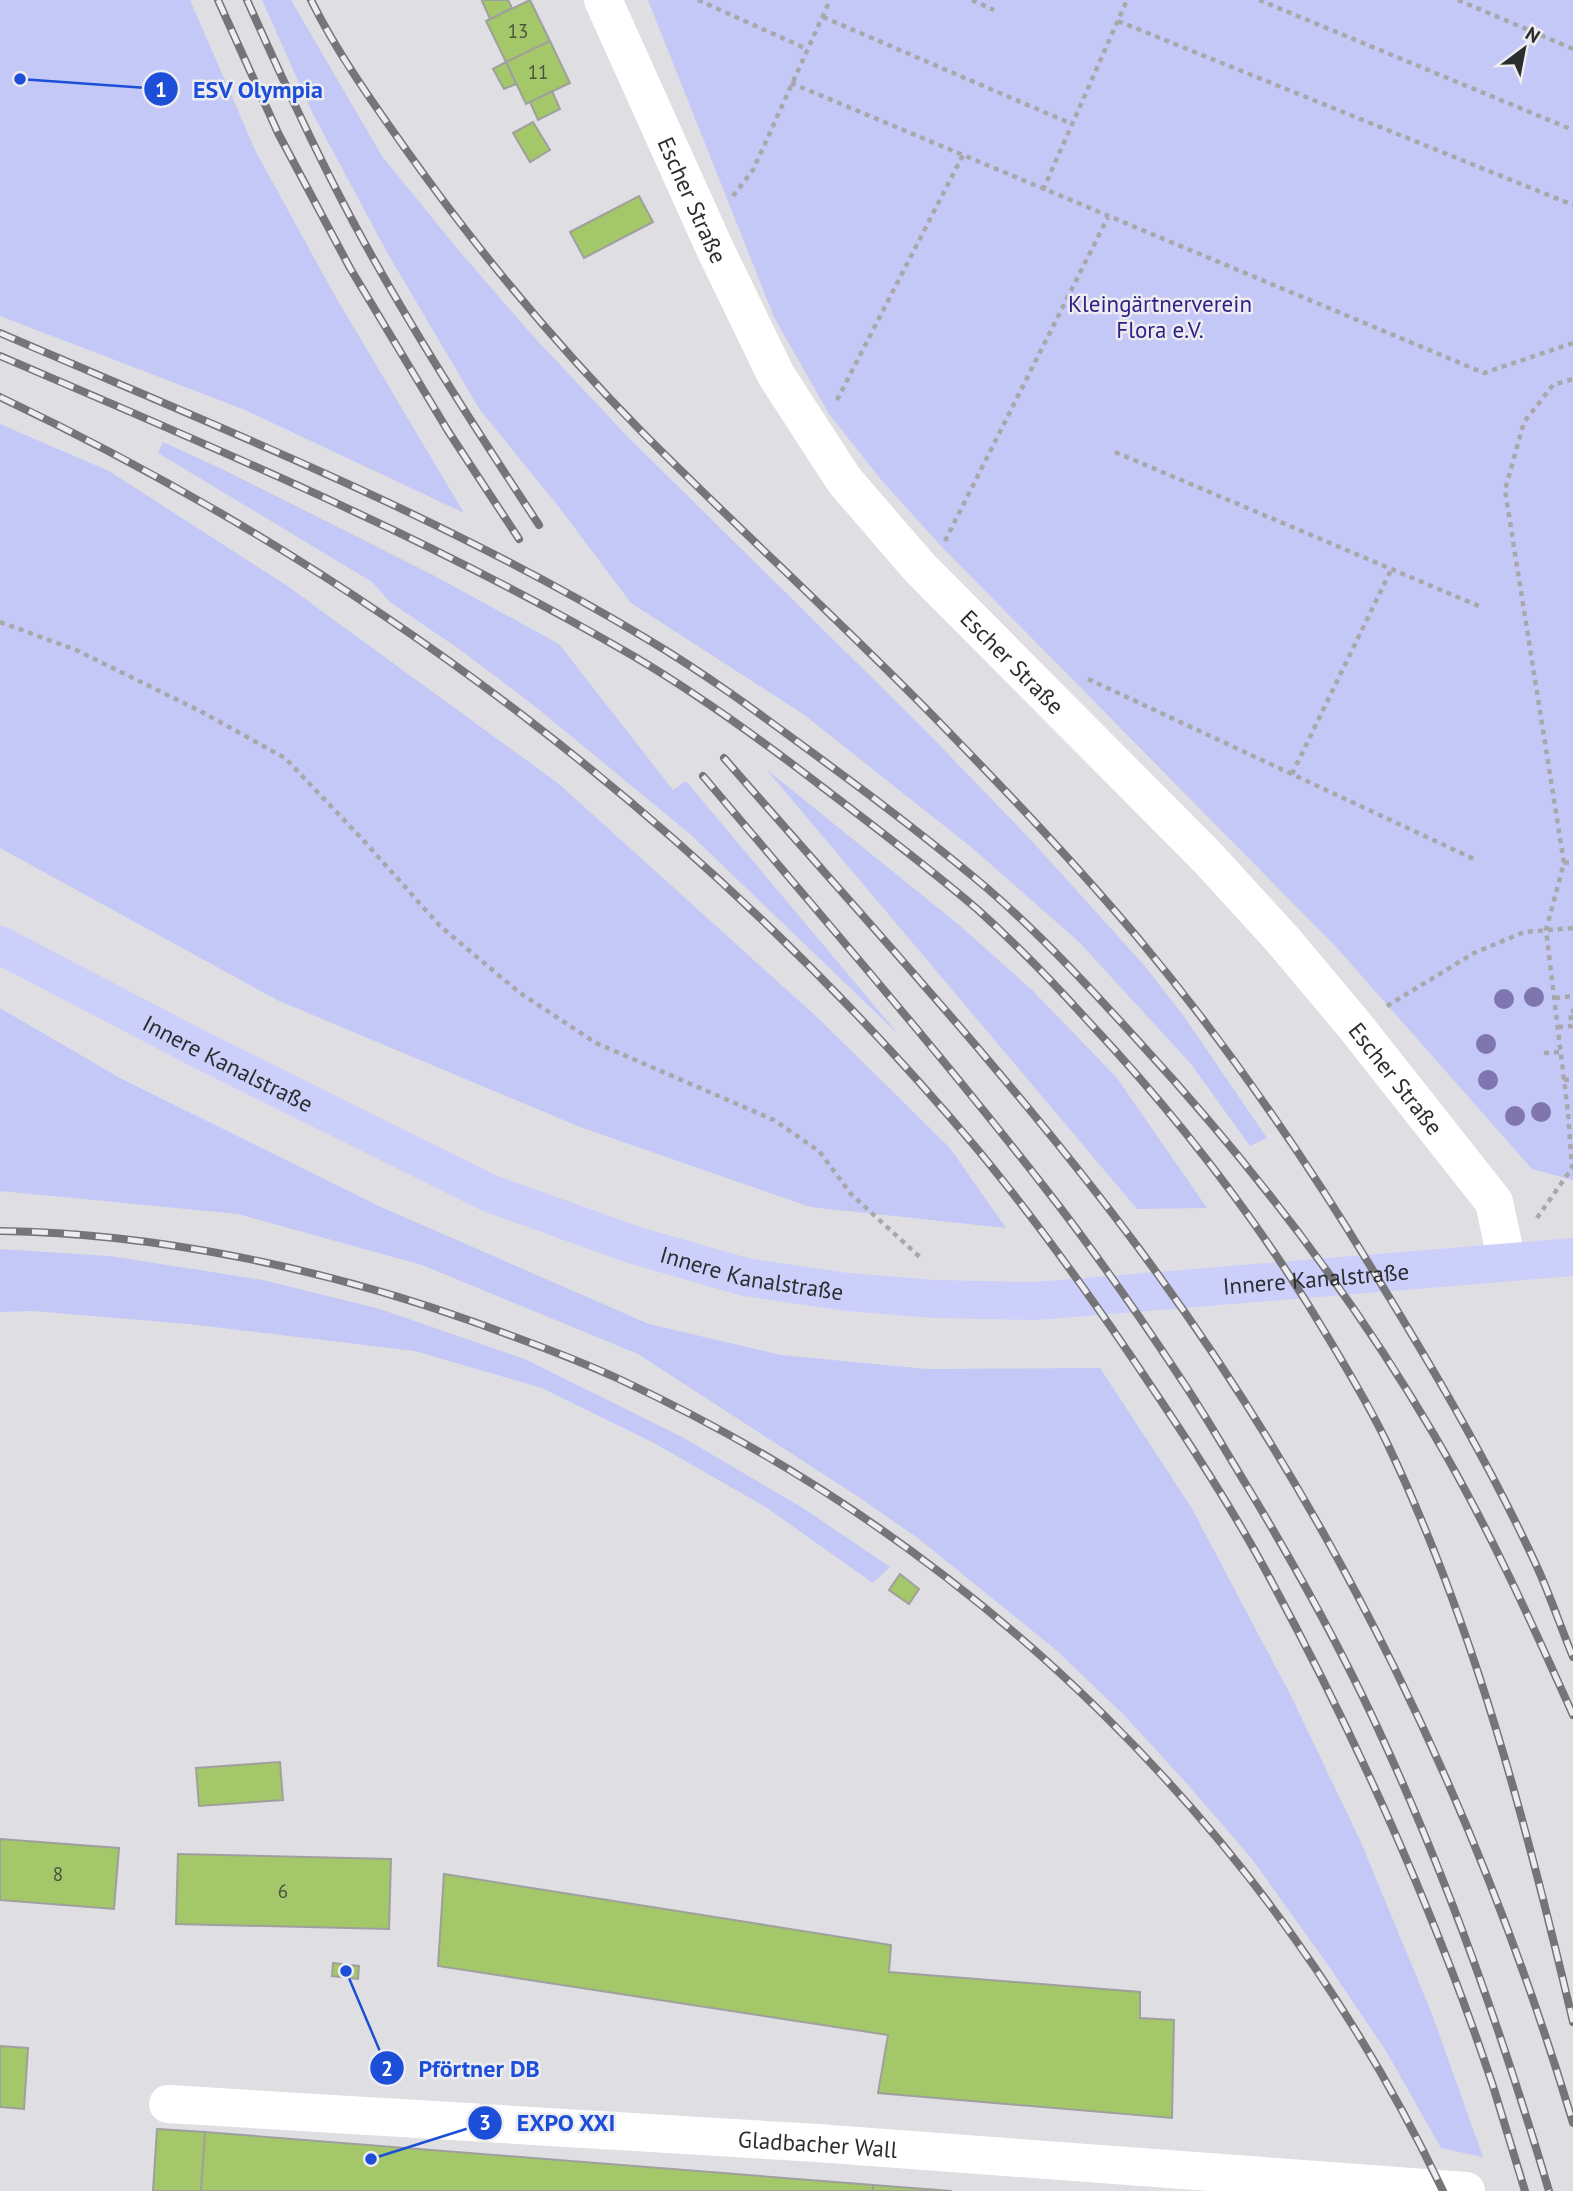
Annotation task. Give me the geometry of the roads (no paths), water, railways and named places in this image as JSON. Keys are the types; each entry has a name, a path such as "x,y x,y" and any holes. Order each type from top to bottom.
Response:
{"main road":[{"name":"Innere Kanalstraße","path":"0,945 211,1055 489,1193 634,1245 745,1277 847,1292 968,1300 1036,1301 1573,1257"}],"street":[{"name":"Escher Straße","path":"603,0 699,214 776,375 844,480 919,567 1208,859 1282,939 1355,1026 1494,1202 1507,1262"},
{"name":"Gladbacher Wall","path":"168,2104 831,2144 1466,2191"}],"railway":[{"path":"218,0 278,133 350,268 448,431 519,539"},
{"path":"247,0 323,163 373,258 453,393 539,525"},
{"path":"311,0 344,58 407,151 491,262 550,333 644,434 902,685 1015,801 1114,910 1206,1023 1329,1200 1447,1394 1521,1533 1543,1580 1573,1657"},
{"path":"0,333 329,475 570,594 670,653 738,698 887,809 988,889 1067,964 1182,1089 1260,1183 1333,1280 1401,1381 1453,1467 1507,1572 1573,1715"},
{"path":"0,356 402,534 559,614 635,657 684,687 755,737 902,848 977,909 1061,992 1155,1096 1218,1174 1303,1296 1381,1432 1419,1514 1473,1656 1537,1875 1573,2022"},
{"path":"0,397 139,467 274,545 404,630 530,721 650,819 765,923 875,1034 978,1150 1071,1271 1162,1402 1234,1515 1300,1635 1362,1761 1419,1889 1470,2020 1525,2191"},
{"path":"724,758 937,1000 1041,1123 1140,1250 1211,1350 1277,1453 1338,1559 1394,1668 1446,1779 1493,1892 1535,2006 1573,2123"},
{"path":"703,776 919,1032 1063,1211 1165,1355 1247,1486 1337,1645 1409,1798 1475,1964 1549,2191"},
{"path":"0,1231 120,1239 241,1257 301,1270 418,1303 547,1349 619,1379 751,1447 876,1526 993,1615 1102,1713 1202,1820 1293,1936 1373,2060 1443,2191"}],"place":[{"name":"ESV Olympia","path":"20,79"},
{"name":"Pförtner DB","path":"346,1971"},
{"name":"EXPO XXI","path":"371,2159"}],"park label":[{"name":"Kleingärtnerverein Flora e.V.","path":"1160,316"}]}
